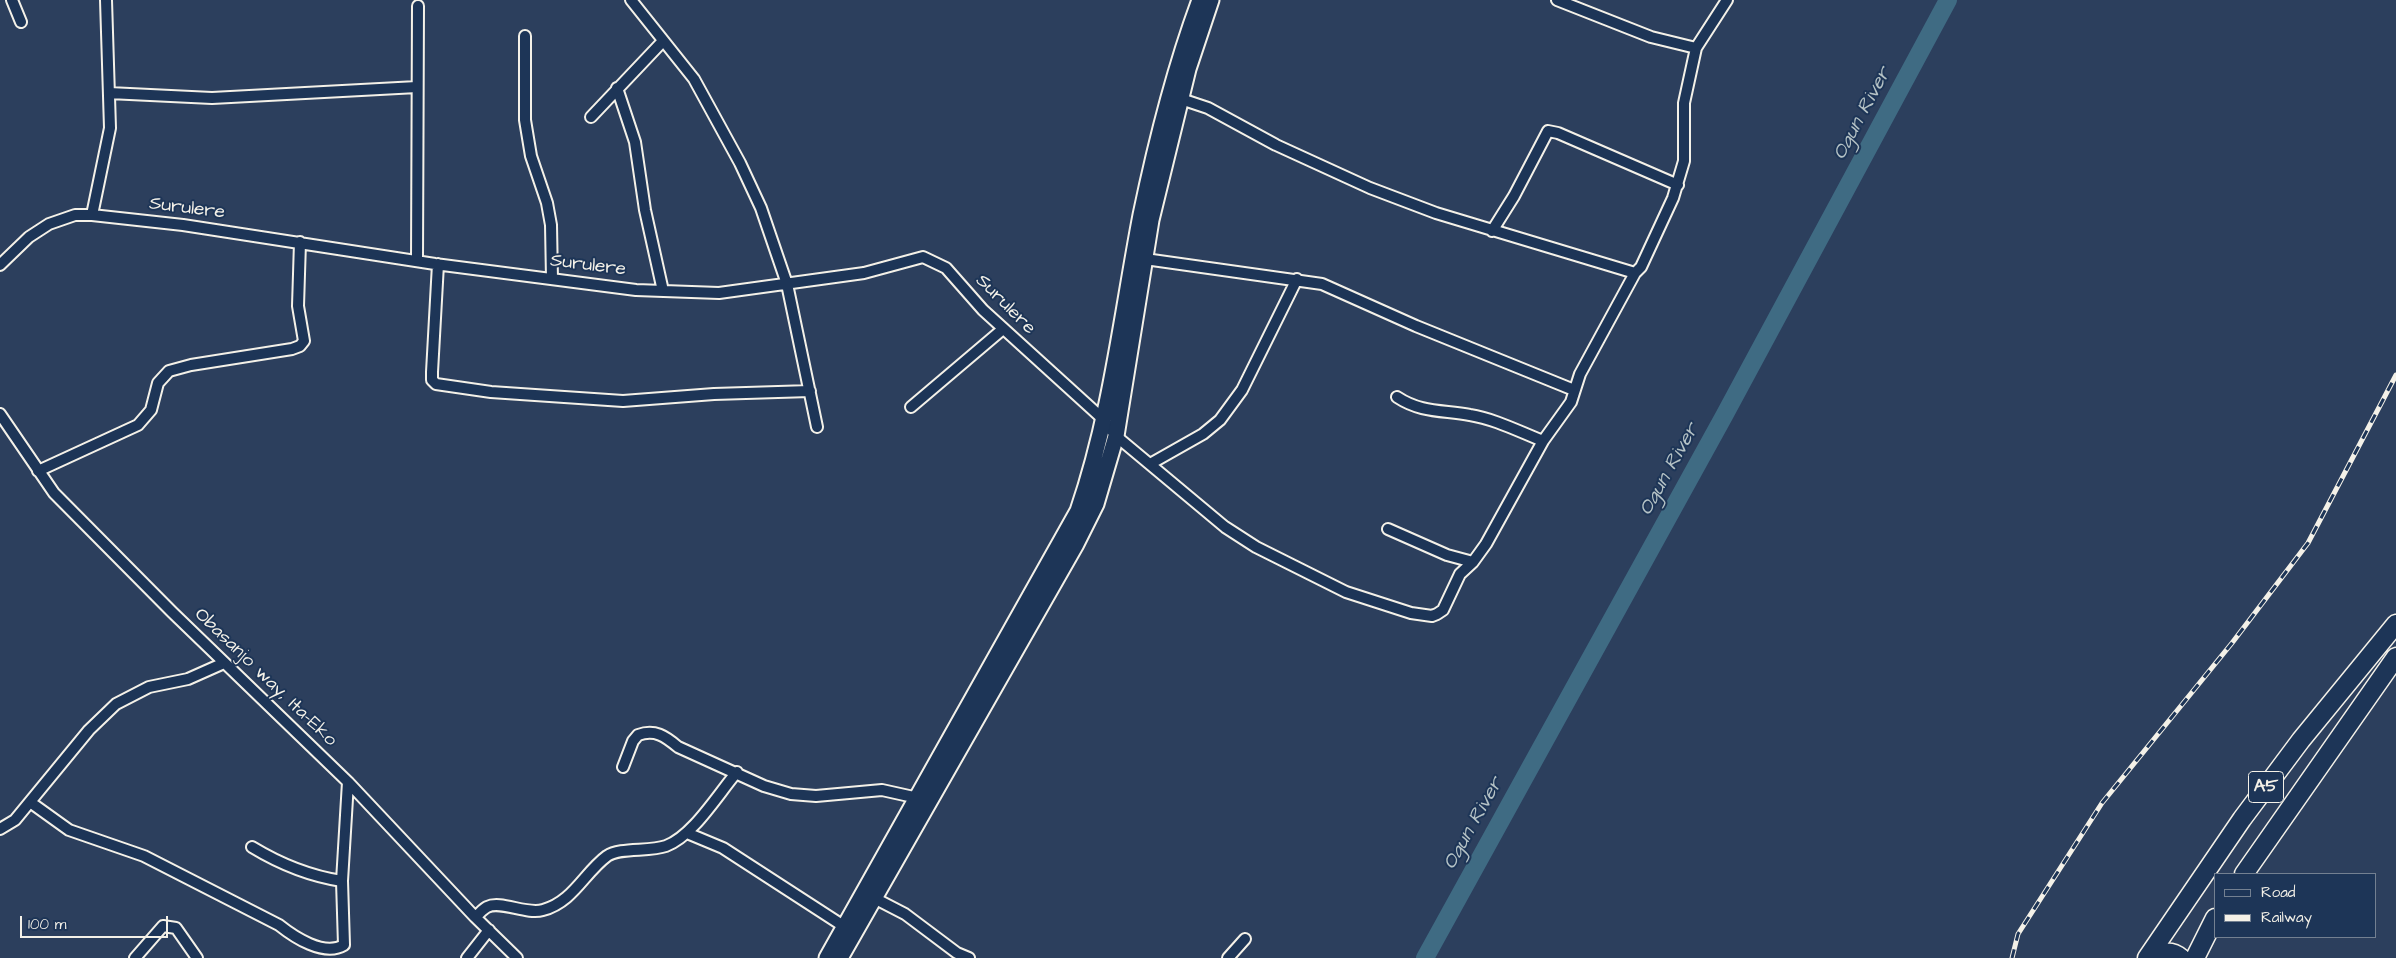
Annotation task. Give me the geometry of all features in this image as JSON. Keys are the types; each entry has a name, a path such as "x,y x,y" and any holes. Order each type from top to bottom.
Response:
{"highway":[{"name":"A5","path":"2148,958 2242,819 2295,748 2396,624"},
{"name":"A5","path":"2245,873 2396,657"},
{"path":"2195,958 2214,920"},
{"name":"A5","path":"2148,958 2158,953 2168,952 2176,954 2181,958"}],"main road":[{"path":"827,958 1078,511 1092,470 1104,419 1154,155 1179,61 1200,0"},
{"path":"846,956 874,898 1076,544 1096,504 1116,436 1151,220 1181,99 1211,0"}],"street":[{"path":"12,0 21,22"},
{"path":"92,215 110,128 106,0"},
{"path":"631,0 694,79 740,163 761,208 787,284 817,427"},
{"path":"1557,0 1651,37 1696,48 1727,0"},
{"path":"416,260 418,6"},
{"path":"525,36 525,120 531,156 547,204 551,224 552,279"},
{"path":"591,116 663,41"},
{"name":"Surulere","path":"0,265 29,237 49,224 75,215 92,215 300,242 438,264 636,290 719,293 864,274 923,258 946,268 1003,328 1104,419 1116,436 1225,527 1256,547 1346,592 1411,613 1432,616 1443,610 1460,574 1473,562 1490,536 1543,441 1571,402 1580,374 1635,273 1641,267 1678,185 1684,162 1684,103 1696,48"},
{"path":"109,93 212,98 417,87"},
{"path":"617,88 635,142 644,210 663,291"},
{"path":"1181,99 1208,108 1276,145 1370,188 1436,213 1635,273"},
{"path":"1492,230 1514,196 1548,131 1558,133 1678,185"},
{"path":"38,471 138,425 151,410 158,383 168,372 191,365 292,350 300,346 304,341 298,306 300,242"},
{"path":"1145,259 1297,279 1335,288 1416,326 1574,390"},
{"path":"438,264 432,372 432,380 436,384 490,392 623,402 714,394 810,391"},
{"path":"1150,464 1203,434 1220,420 1242,390 1297,279"},
{"path":"911,407 1003,328"},
{"path":"1397,397 1410,406 1423,410 1471,415 1543,441"},
{"name":"Obasanjo way, Ita-Eko","path":"0,414 54,493 224,663 348,782 475,917 517,958"},
{"path":"1388,528 1447,554 1473,562"},
{"path":"0,829 15,820 88,730 116,704 149,687 188,679 224,663"},
{"path":"623,767 633,741 638,734 654,732 666,737 678,747 737,772 764,786 791,794 816,796 882,790 918,798"},
{"path":"475,917 487,907 497,905 523,910 542,910 554,906 582,883 609,854 665,846 687,833 737,772"},
{"path":"30,802 68,830 144,856 279,925 296,938 318,946 339,948 344,945 342,882 348,782"},
{"path":"687,833 724,848 845,927"},
{"path":"252,847 298,871 342,882"},
{"path":"874,898 905,914 957,953 969,958"},
{"path":"135,958 163,926 176,928 194,957"},
{"path":"467,958 489,930"},
{"path":"1228,958 1245,940"}],"waterway":[{"name":"Ogun River","path":"1425,958 1724,416 1948,0"}],"railway":[{"path":"2012,958 2018,934 2102,803 2232,643 2308,543 2396,375"}]}
